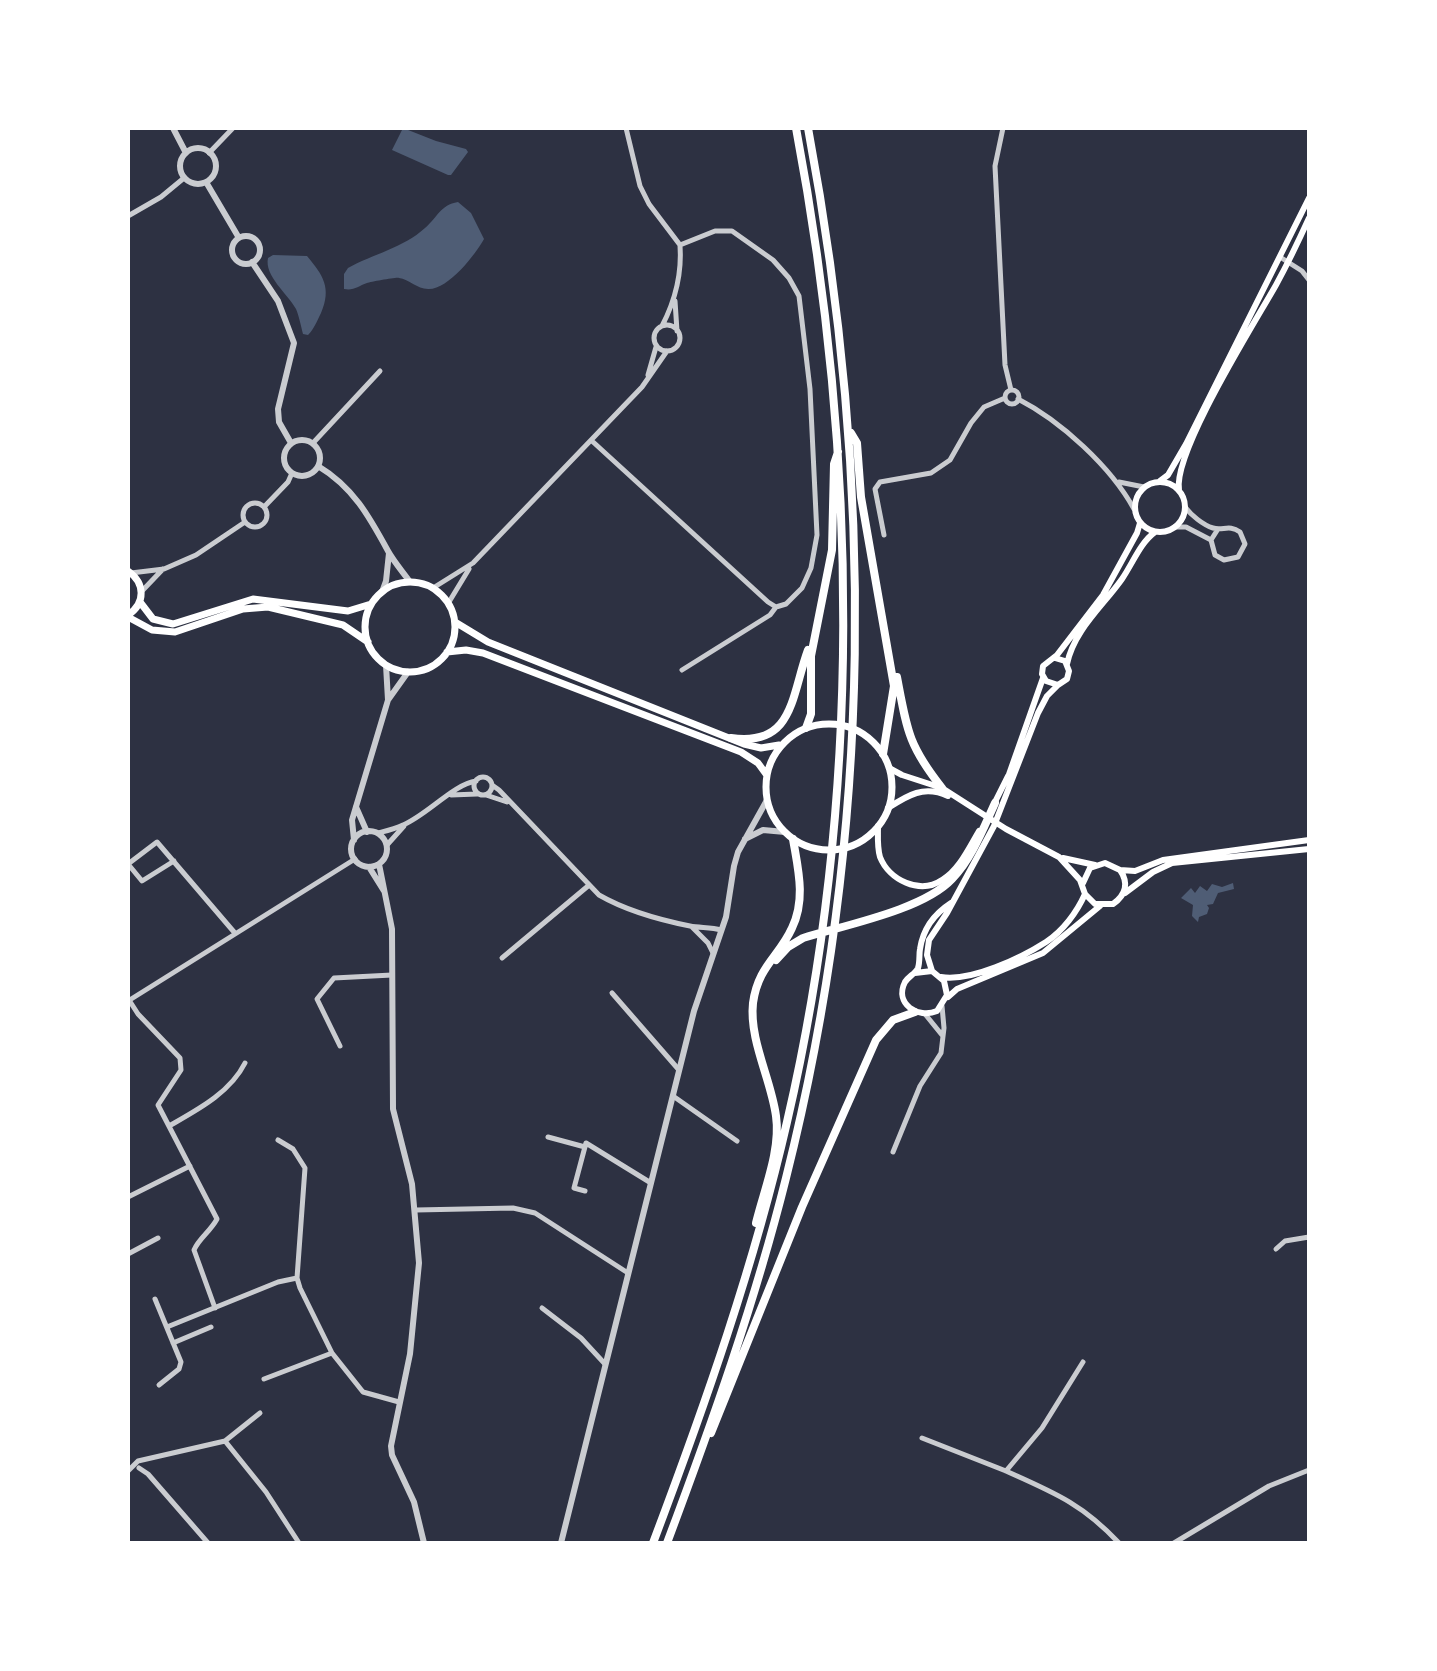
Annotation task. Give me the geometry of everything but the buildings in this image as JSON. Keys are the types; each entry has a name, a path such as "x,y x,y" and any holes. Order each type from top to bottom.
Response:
{"highway":[{"path":"653,1543 709,1393 755,1243 788,1117 818,960 833,833 843,673 844,547 839,448 820,267 796,128"},
{"path":"667,1543 746,1319 784,1187 810,1071 833,941 850,785 855,693 856,565 850,433 831,259 808,128"},
{"path":"850,433 857,443 865,520 892,666 893,702 884,736 883,754"},
{"path":"806,728 811,714 810,671 832,550 834,464 839,448"},
{"path":"731,738 760,738 779,728 816,631"},
{"path":"892,666 897,675 912,744 924,766 942,788"},
{"path":"756,990 781,953 803,938 914,904 936,893 954,878 970,854 995,803"},
{"path":"755,1243 755,1225 776,1144 777,1125 753,1023 756,990 763,968 792,930 798,910 800,879 789,836"},
{"path":"702,1447 717,1423 802,1207 870,1052 893,1020 915,1012"}],"main road":[{"path":"1155,532 1140,523 1134,509 1136,497 1144,487 1168,475 1309,198"},
{"path":"1085,894 1070,918 1046,942 976,974 954,978 941,977 932,971 927,955 929,940 1005,804 1038,713 1047,696 1067,679 1067,664 1083,629 1119,583 1145,541 1155,532 1174,527 1180,522 1185,507 1177,480 1180,465 1205,411 1309,218"},
{"path":"1160,481 1179,490"},
{"path":"984,844 1043,678 1043,666 1055,658 1111,583 1140,523"},
{"path":"130,572 140,584 141,591 140,602 128,616 152,630 175,632 243,609 268,607 343,625 368,642"},
{"path":"410,582 433,588 449,602 455,622 452,643 447,652 438,663 424,670 408,672 386,665 368,642 365,620 371,604 395,584 410,582"},
{"path":"140,602 153,619 173,624 253,599 348,611 371,604"},
{"path":"455,622 488,642 731,738 761,748 781,745"},
{"path":"447,652 466,650 498,659 727,746 753,759 766,774"},
{"path":"1055,658 1067,664"},
{"path":"1043,678 1049,684 1058,685"},
{"path":"823,724 846,727 872,741 883,754 892,789 888,808 878,826 862,840 837,849 817,848 789,836 774,818 767,800 766,774 781,745 806,728 823,724"},
{"path":"889,768 942,788 1006,829 1059,857 1095,865 1111,864 1120,870 1125,879 1122,895"},
{"path":"878,826 879,853 889,871 907,883 930,885 946,878 958,865 1008,776"},
{"path":"888,808 908,795 922,791 942,793 959,800"},
{"path":"1120,870 1135,871 1163,860 1309,840"},
{"path":"932,971 915,973 908,978 903,990 905,1003 915,1012 925,1014 937,1011 957,989 1043,953 1100,906 1113,904 1153,872 1172,863 1309,849"},
{"path":"1059,857 1083,883"},
{"path":"1095,865 1086,872 1083,883 1085,894 1091,902 1100,906"},
{"path":"915,973 924,932 941,909 951,903"},
{"path":"941,977 947,990 944,1003"}],"street":[{"path":"173,128 186,153"},
{"path":"209,153 233,128"},
{"path":"626,128 640,186 649,204 680,245 681,264 675,292 662,326 655,335 656,346 642,387"},
{"path":"1003,128 995,166 995,200 1005,365 1011,390"},
{"path":"195,149 209,153 215,168 206,182 194,184 184,178 180,162 186,153 195,149"},
{"path":"128,216 161,197 184,178"},
{"path":"206,182 239,238"},
{"path":"680,245 715,231 732,231 773,260 789,278 799,296 811,407 816,549 802,588 786,604 776,607 770,615 682,670"},
{"path":"252,237 258,243 260,252 252,262 240,263 234,257 233,244 239,238 252,237"},
{"path":"1280,257 1302,271 1309,280"},
{"path":"252,262 278,301 294,343 278,409 279,422 291,443"},
{"path":"449,602 473,563 592,441 642,387 667,351 678,344 675,292"},
{"path":"662,326 670,326 677,331"},
{"path":"656,346 667,351"},
{"path":"313,443 380,371"},
{"path":"1005,398 1006,392 1017,391 1018,399 1070,436 1119,482 1134,509"},
{"path":"1005,398 1012,404 1018,399"},
{"path":"884,535 875,489 880,482 931,473 950,460 984,407 1005,398"},
{"path":"302,439 313,443 320,454 318,466 309,474 292,473 284,458 291,443 302,439"},
{"path":"592,441 776,607"},
{"path":"318,466 339,479 354,494 410,582"},
{"path":"264,507 288,482 292,473"},
{"path":"1119,482 1144,487"},
{"path":"258,503 264,507 268,517 262,526 252,527 245,522 244,512 248,505 258,503"},
{"path":"1185,507 1192,516 1218,529 1230,527 1240,532 1245,544 1241,554 1230,560 1219,558 1212,551 1211,540 1218,529"},
{"path":"130,572 164,569 196,555 245,522"},
{"path":"1174,527 1186,527 1211,540"},
{"path":"382,592 389,553"},
{"path":"433,588 473,563"},
{"path":"141,591 164,569"},
{"path":"386,665 388,700"},
{"path":"385,892 369,867 355,859 352,820 388,700 408,672"},
{"path":"354,840 367,832 378,833 404,825 457,788 486,777 588,886 614,903 691,926 721,930"},
{"path":"476,781 475,789 482,794 508,802"},
{"path":"450,795 482,794 492,785"},
{"path":"561,1543 694,1011 732,891 734,866 767,800"},
{"path":"356,807 367,832"},
{"path":"369,867 379,864 386,856 387,845 404,825"},
{"path":"745,839 763,830 789,836"},
{"path":"378,833 387,845"},
{"path":"174,861 142,881 128,864 157,842 174,861 234,932"},
{"path":"215,1308 194,1250 198,1241 210,1233 217,1219 158,1105 181,1070 180,1058 128,1001 355,859"},
{"path":"379,864 390,910 393,1109 412,1184 419,1263 410,1354 391,1436 392,1455 414,1502 424,1543"},
{"path":"502,958 588,886"},
{"path":"691,926 708,943 713,953"},
{"path":"340,1046 317,999 334,978 392,975"},
{"path":"612,993 679,1070"},
{"path":"893,1152 916,1094 941,1053 944,1003"},
{"path":"925,1014 943,1037"},
{"path":"169,1126 208,1104 239,1074 245,1063"},
{"path":"673,1096 737,1141"},
{"path":"548,1137 585,1147"},
{"path":"278,1140 293,1149 305,1168 297,1278 332,1353 363,1392 399,1402"},
{"path":"585,1191 574,1188 586,1143 652,1184"},
{"path":"129,1194 190,1166"},
{"path":"416,1210 513,1208 535,1213 629,1274"},
{"path":"1276,1249 1285,1241 1309,1237"},
{"path":"128,1254 158,1238"},
{"path":"167,1327 278,1282 297,1278"},
{"path":"155,1299 181,1362 179,1369 159,1385"},
{"path":"542,1308 581,1338 605,1364"},
{"path":"173,1343 211,1327"},
{"path":"264,1379 332,1353"},
{"path":"1006,1471 1042,1428 1083,1362"},
{"path":"130,1470 138,1461 225,1441 260,1413"},
{"path":"922,1438 1067,1498 1098,1520 1119,1543"},
{"path":"225,1441 266,1492 299,1543"},
{"path":"130,1470 139,1468 144,1462"},
{"path":"139,1468 148,1474 207,1543"},
{"path":"1174,1543 1269,1486 1309,1470"}],"water":[{"path":"403,128 468,152 448,175 392,150"},
{"path":"458,202 471,213 484,239 452,278 436,288 428,289 397,278 344,289 344,274 348,268 407,241 443,209"},
{"path":"273,255 307,256 324,282 324,304 308,335 303,334 296,309 270,271 268,258"},
{"path":"1233,883 1234,889 1218,893 1213,904 1207,905 1207,914 1199,917 1198,922 1192,916 1193,905 1181,898 1191,888 1195,893 1200,886 1207,891 1212,884 1222,887"}]}
